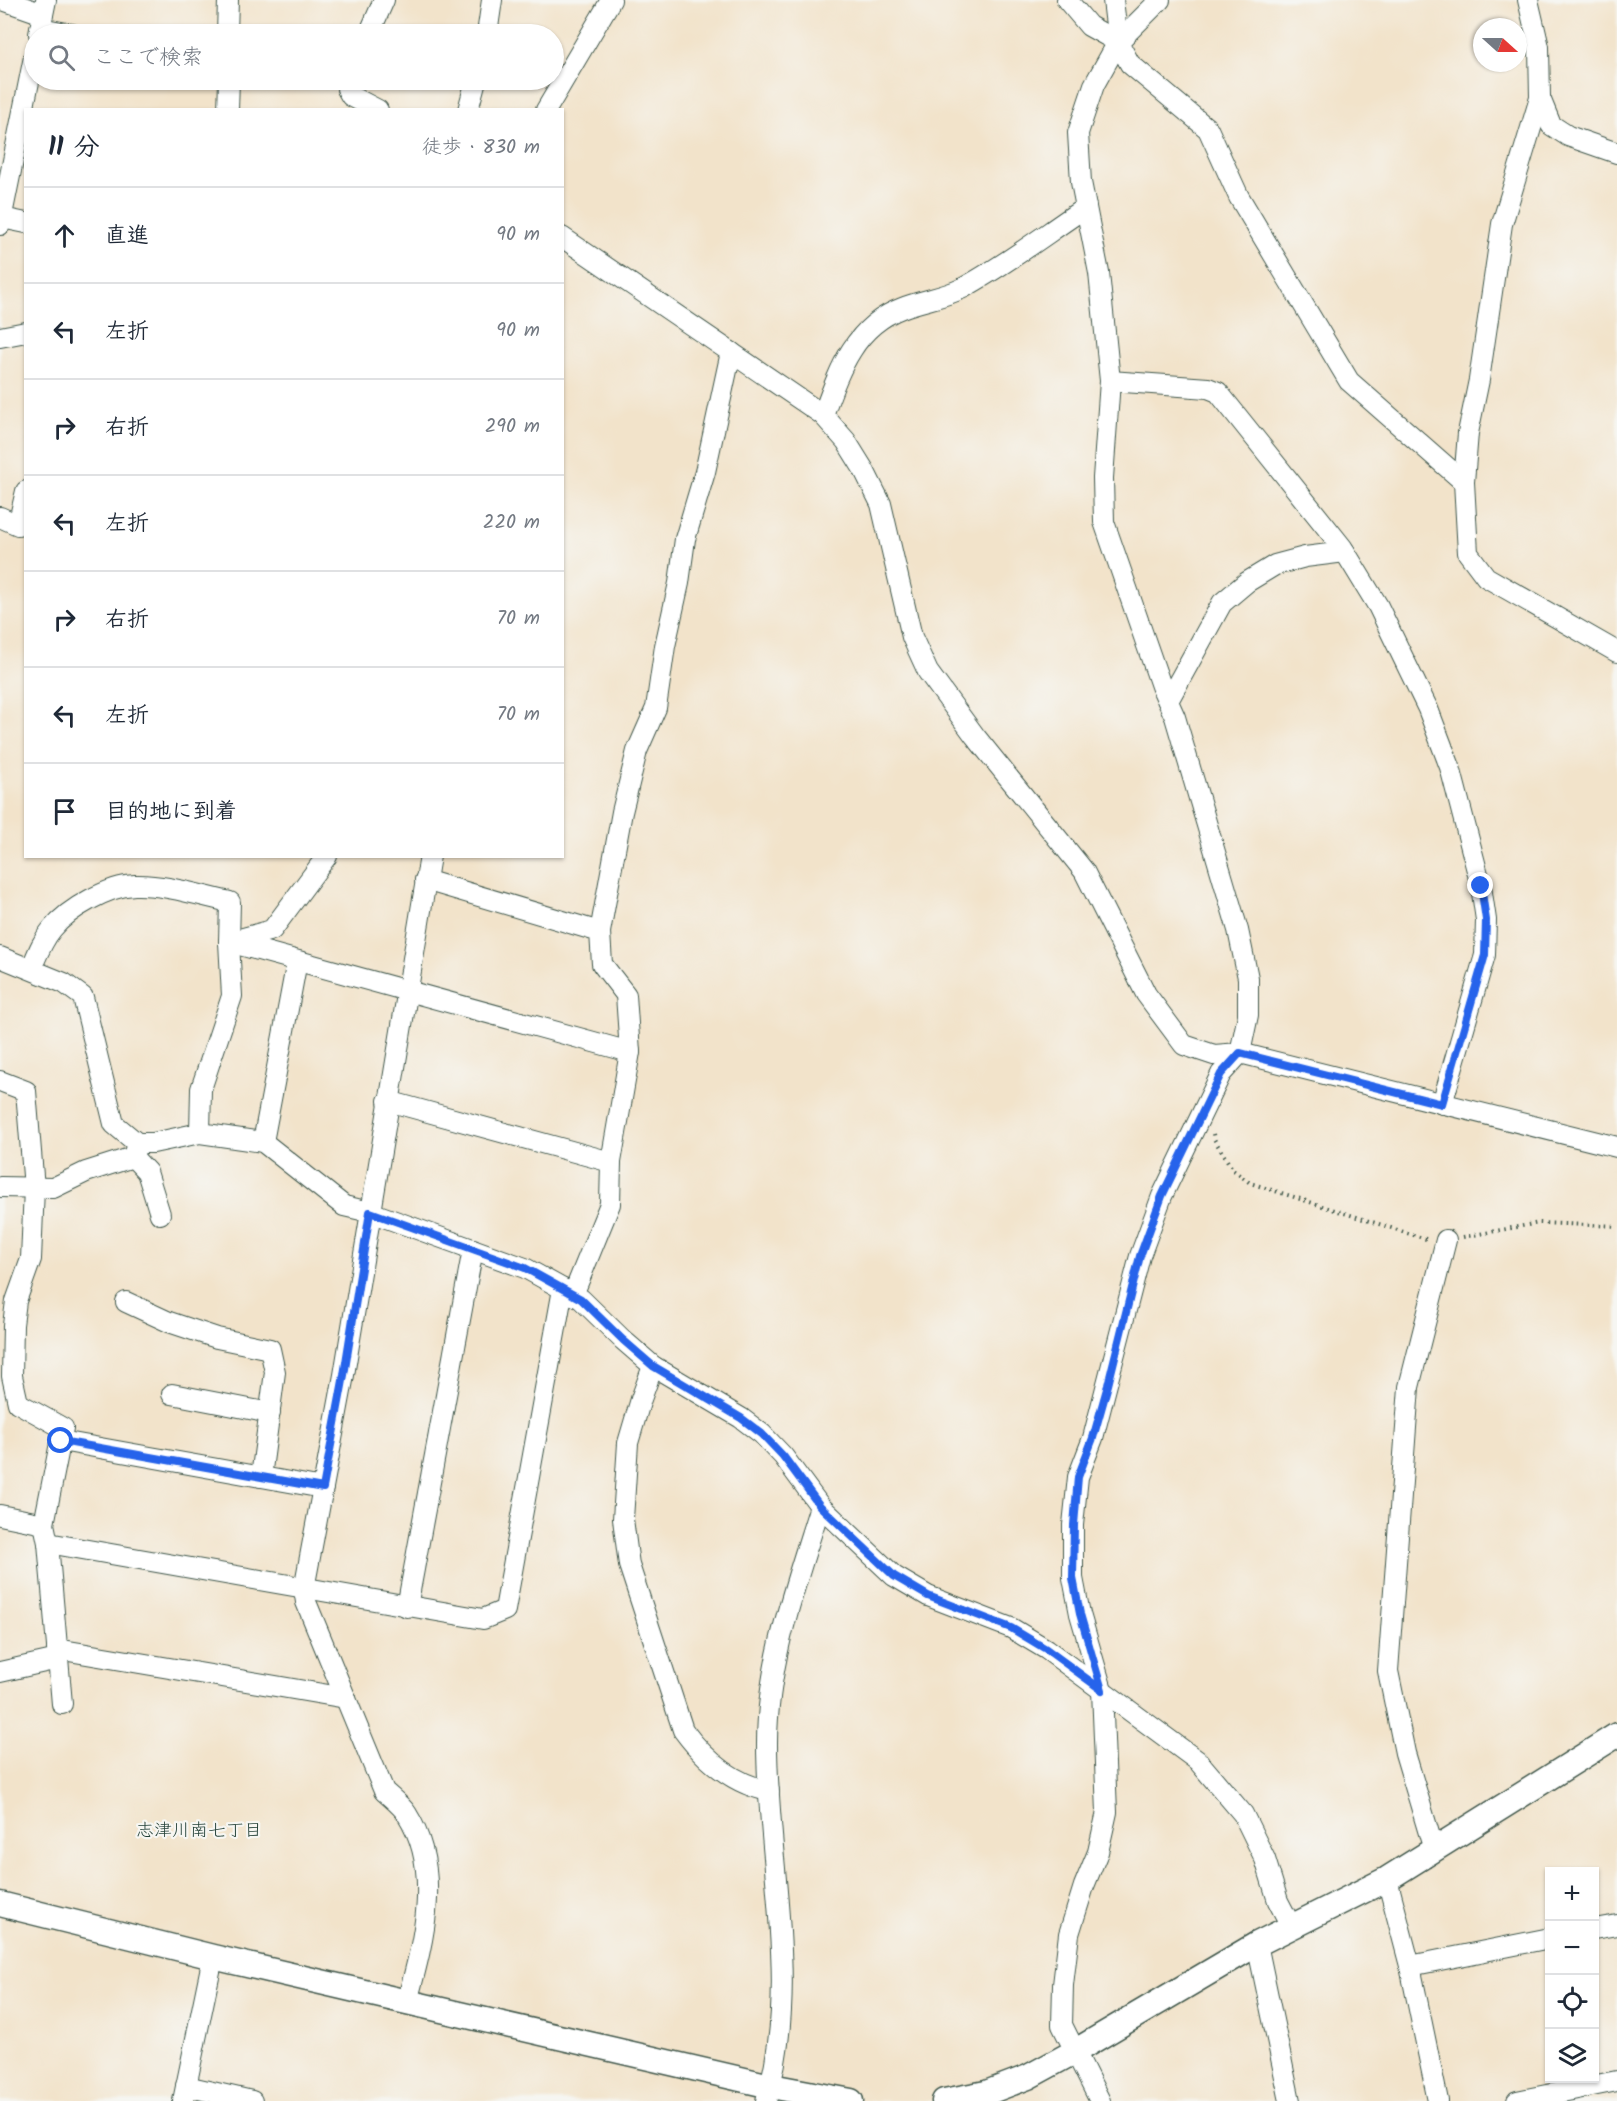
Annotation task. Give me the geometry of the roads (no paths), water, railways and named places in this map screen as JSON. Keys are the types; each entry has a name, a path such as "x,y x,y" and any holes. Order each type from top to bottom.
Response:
{"street":[{"path":"3,0 42,19"},
{"path":"228,0 228,24"},
{"path":"373,24 384,0"},
{"path":"488,24 492,0"},
{"path":"564,80 611,0"},
{"path":"1067,0 1089,26 1118,42"},
{"path":"1113,0 1118,42 1130,64 1208,129 1239,197 1349,381 1464,482"},
{"path":"1100,2101 1062,2025 1063,1985 1069,1935 1084,1886 1098,1852 1107,1812 1102,1690 1080,1614 1073,1578 1078,1477 1099,1417 1140,1256 1162,1196 1221,1074 1240,1053 1248,1015 1248,978 1238,930 1175,717 1124,584 1104,522 1103,478 1110,381 1099,273 1081,182 1078,133 1094,85 1118,42 1161,0"},
{"path":"1528,0 1539,47 1540,98 1502,224 1479,380 1468,434 1464,482 1468,553 1486,577 1617,652"},
{"path":"26,108 28,90"},
{"path":"228,108 229,90"},
{"path":"348,90 351,96 374,108"},
{"path":"469,108 473,90"},
{"path":"547,108 558,90"},
{"path":"1540,98 1551,125 1568,136 1617,153"},
{"path":"23,123 1,222 24,223"},
{"path":"823,415 842,364 877,320 903,308 933,300 963,288 1086,207"},
{"path":"564,238 823,415 846,441 881,504 912,637 928,672 975,736 1084,872 1146,994 1184,1045 1214,1055 1240,1053 1617,1147"},
{"path":"0,337 24,332"},
{"path":"0,1515 46,1534 304,1589 483,1619 505,1611 568,1292 610,1204 611,1162 630,1052 626,995 602,964 600,932 637,751 656,708 685,539 705,472 730,352"},
{"path":"1110,381 1208,388 1218,392 1345,552 1378,606 1428,709 1450,767 1481,886 1486,920 1485,955 1442,1104"},
{"path":"0,517 18,525 24,500"},
{"path":"1168,701 1222,603 1247,582 1275,565 1305,557 1345,552"},
{"path":"229,942 272,930 326,858"},
{"path":"407,2002 422,1946 427,1894 425,1861 406,1813 384,1791 306,1602 304,1589 344,1375 429,858"},
{"path":"425,880 600,932"},
{"path":"31,969 42,944 53,927 78,908 115,887 138,885 186,892 230,902 229,942 232,996 201,1089 200,1133"},
{"path":"229,942 630,1052"},
{"path":"0,957 64,983 83,997 114,1124 135,1150 147,1172 160,1214"},
{"path":"263,1142 297,961"},
{"path":"0,1082 26,1091 34,1188 31,1259 16,1301 6,1376 18,1402 63,1428 46,1534 62,1704"},
{"path":"388,1101 611,1162"},
{"path":"0,1187 53,1188 153,1143 200,1133 263,1142 344,1206 370,1212 525,1268 581,1299 653,1366 741,1418 762,1434 783,1456 820,1506 894,1576 928,1596 1011,1628 1046,1649 1198,1761 1243,1814 1265,1859 1278,1901 1291,1926"},
{"path":"1434,1850 1405,1753 1388,1671 1409,1387 1446,1240"},
{"path":"407,1607 473,1249"},
{"path":"126,1302 169,1322 217,1338 270,1349 275,1372 261,1477"},
{"path":"653,1366 640,1399 628,1443 622,1519 628,1565 683,1730 696,1749 712,1764 752,1788 770,1791"},
{"path":"172,1394 270,1413"},
{"path":"61,1441 323,1488"},
{"path":"769,2094 781,2021 783,1980 770,1791 769,1705 784,1623 820,1506"},
{"path":"0,1672 58,1654 346,1698"},
{"path":"944,2101 987,2097 1074,2052 1257,1944 1387,1879 1617,1735"},
{"path":"1387,1879 1410,1966 1438,2101"},
{"path":"0,1904 407,2002 769,2094 851,2101"},
{"path":"1599,1928 1617,1925"},
{"path":"1410,1966 1545,1939"},
{"path":"1257,1944 1290,2101"},
{"path":"213,1957 185,2094 252,2101"},
{"path":"1517,2101 1617,2081"}],"district":[{"name":"志津川南七丁目","path":"199,1831"}]}
